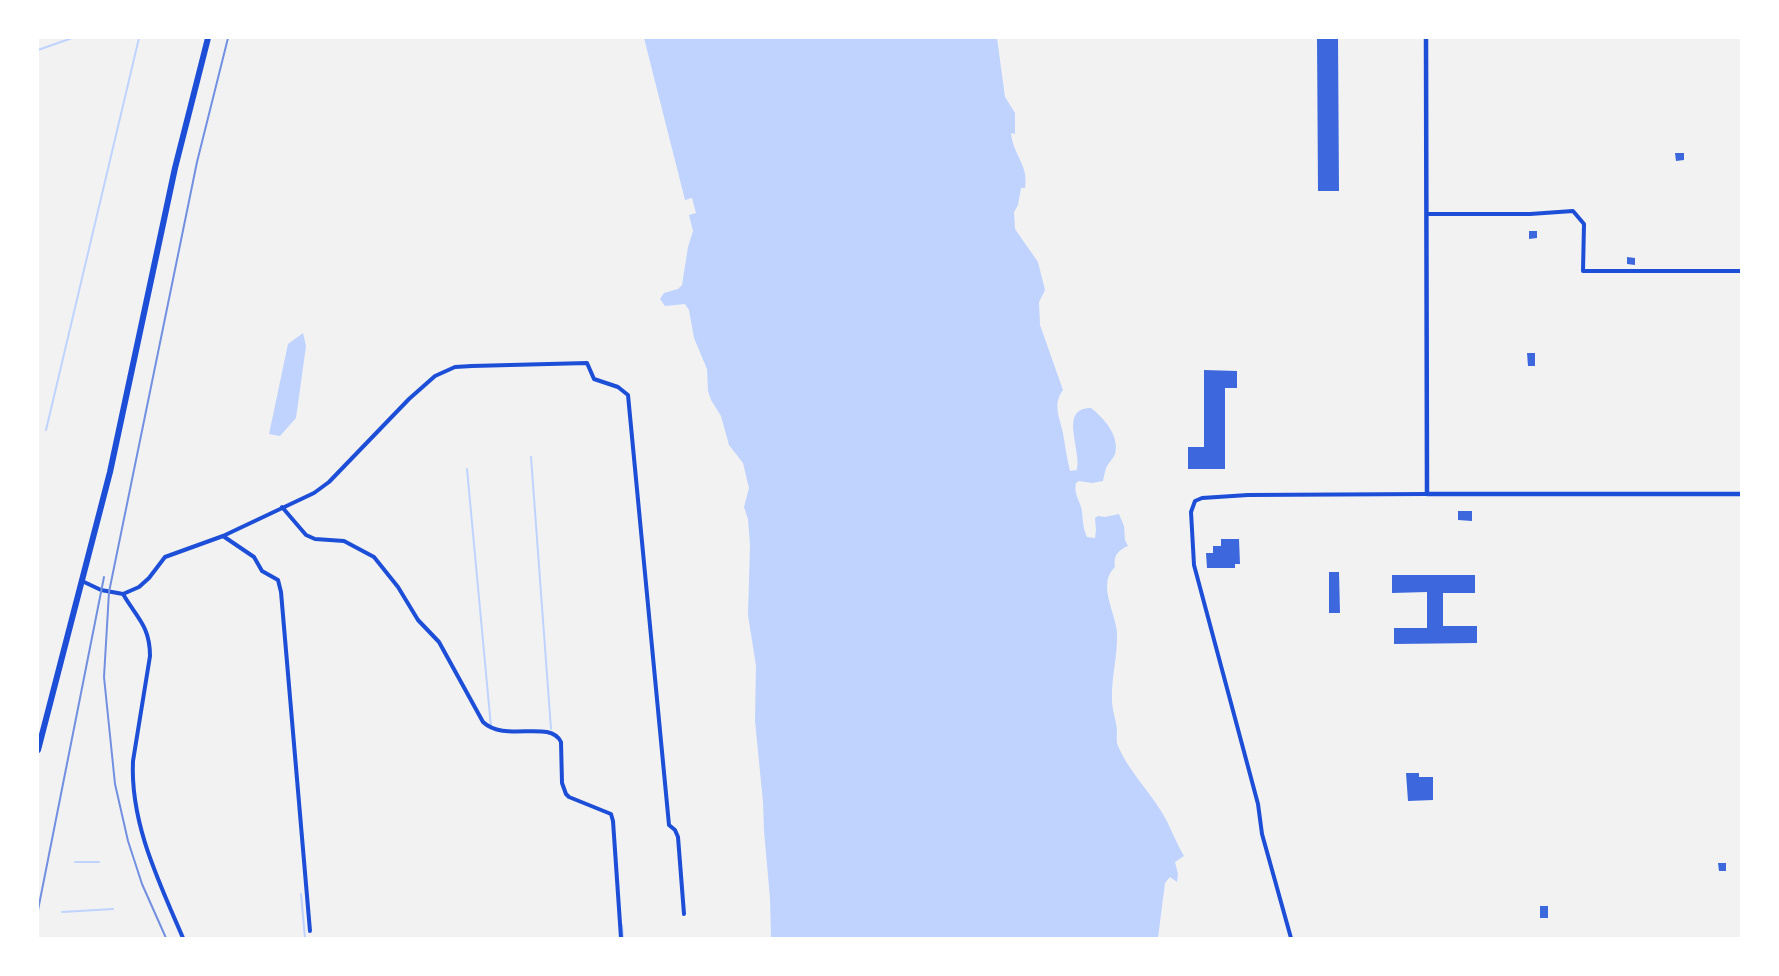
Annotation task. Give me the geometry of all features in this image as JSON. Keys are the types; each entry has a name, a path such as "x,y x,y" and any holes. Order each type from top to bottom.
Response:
{"main road":[{"path":"38,750 112,461 175,168 208,38"}],"street":[{"path":"1426,38 1427,494"},
{"path":"1427,214 1530,214 1573,211 1584,224 1584,271 1742,271"},
{"path":"82,581 101,590 123,594 139,587 165,557 223,536 314,493 329,482 409,399 435,376 455,367 522,363 587,363 594,379 624,390 628,395 669,825 678,837 684,914"},
{"path":"1291,939 1262,834 1258,804 1194,565 1191,512 1195,501 1202,498 1248,495 1742,494"},
{"path":"282,507 306,535 315,539 344,541 374,557 398,587 418,620 439,642 483,722 489,727 502,731 551,732 559,737 563,789 569,797 611,814 614,821 621,939"},
{"path":"223,536 254,557 262,571 278,580 281,592 310,931"},
{"path":"123,594 147,629 150,640 150,656 132,777 135,810 157,877 183,939"}],"water":[{"path":"644,38 997,38 1005,97 1015,113 1015,134 1011,133 1012,141 1023,166 1026,180 1025,188 1021,188 1018,205 1014,212 1015,229 1038,262 1045,290 1039,302 1040,325 1063,390 1057,406 1070,471 1077,470 1073,422 1081,410 1091,408 1096,412 1110,428 1115,441 1115,454 1107,466 1103,481 1092,483 1079,481 1076,483 1076,491 1087,537 1095,538 1095,518 1119,514 1128,546 1117,554 1115,567 1107,581 1117,632 1112,704 1117,728 1117,742 1127,762 1164,816 1184,856 1175,862 1177,882 1170,877 1165,883 1158,938 771,938 763,802 755,721 756,666 748,615 750,545 748,519 744,507 749,488 743,463 729,445 721,416 711,400 708,391 707,369 694,338 689,310 685,304 665,306 660,299 664,293 678,289 682,285 693,231 689,215 696,213 692,198 685,200"},
{"path":"303,333 306,346 296,418 280,436 269,434 288,344"}],"building":[{"path":"1317,38 1338,38 1339,191 1318,191"},
{"path":"1675,153 1684,153 1684,160 1676,161"},
{"path":"1529,231 1537,231 1537,238 1529,239"},
{"path":"1627,257 1635,258 1635,265 1627,264"},
{"path":"1527,353 1535,353 1535,366 1528,366"},
{"path":"1204,370 1237,371 1237,388 1225,388 1225,469 1188,469 1188,447 1204,447"},
{"path":"1458,511 1472,511 1472,521 1458,520"},
{"path":"1221,539 1239,539 1240,564 1235,564 1235,568 1207,568 1206,553 1213,553 1213,546 1221,546"},
{"path":"1329,572 1339,572 1340,613 1329,613"},
{"path":"1392,575 1475,575 1475,593 1443,593 1443,626 1477,626 1477,643 1394,644 1394,628 1427,628 1427,592 1392,593"},
{"path":"1406,773 1419,773 1419,777 1433,777 1433,800 1408,801"},
{"path":"1718,863 1726,863 1726,871 1719,871"},
{"path":"1540,906 1548,906 1548,918 1540,918"}],"waterway":[{"path":"38,50 72,38"},
{"path":"46,430 139,38"},
{"path":"531,457 551,729"},
{"path":"467,469 491,727"},
{"path":"75,862 99,862"},
{"path":"301,894 305,938"},
{"path":"62,912 113,909"},
{"path":"622,925 623,938"}],"railway":[{"path":"166,938 142,884 128,841 115,784 104,677 109,592 197,162 228,38"},
{"path":"38,910 104,577"}]}
